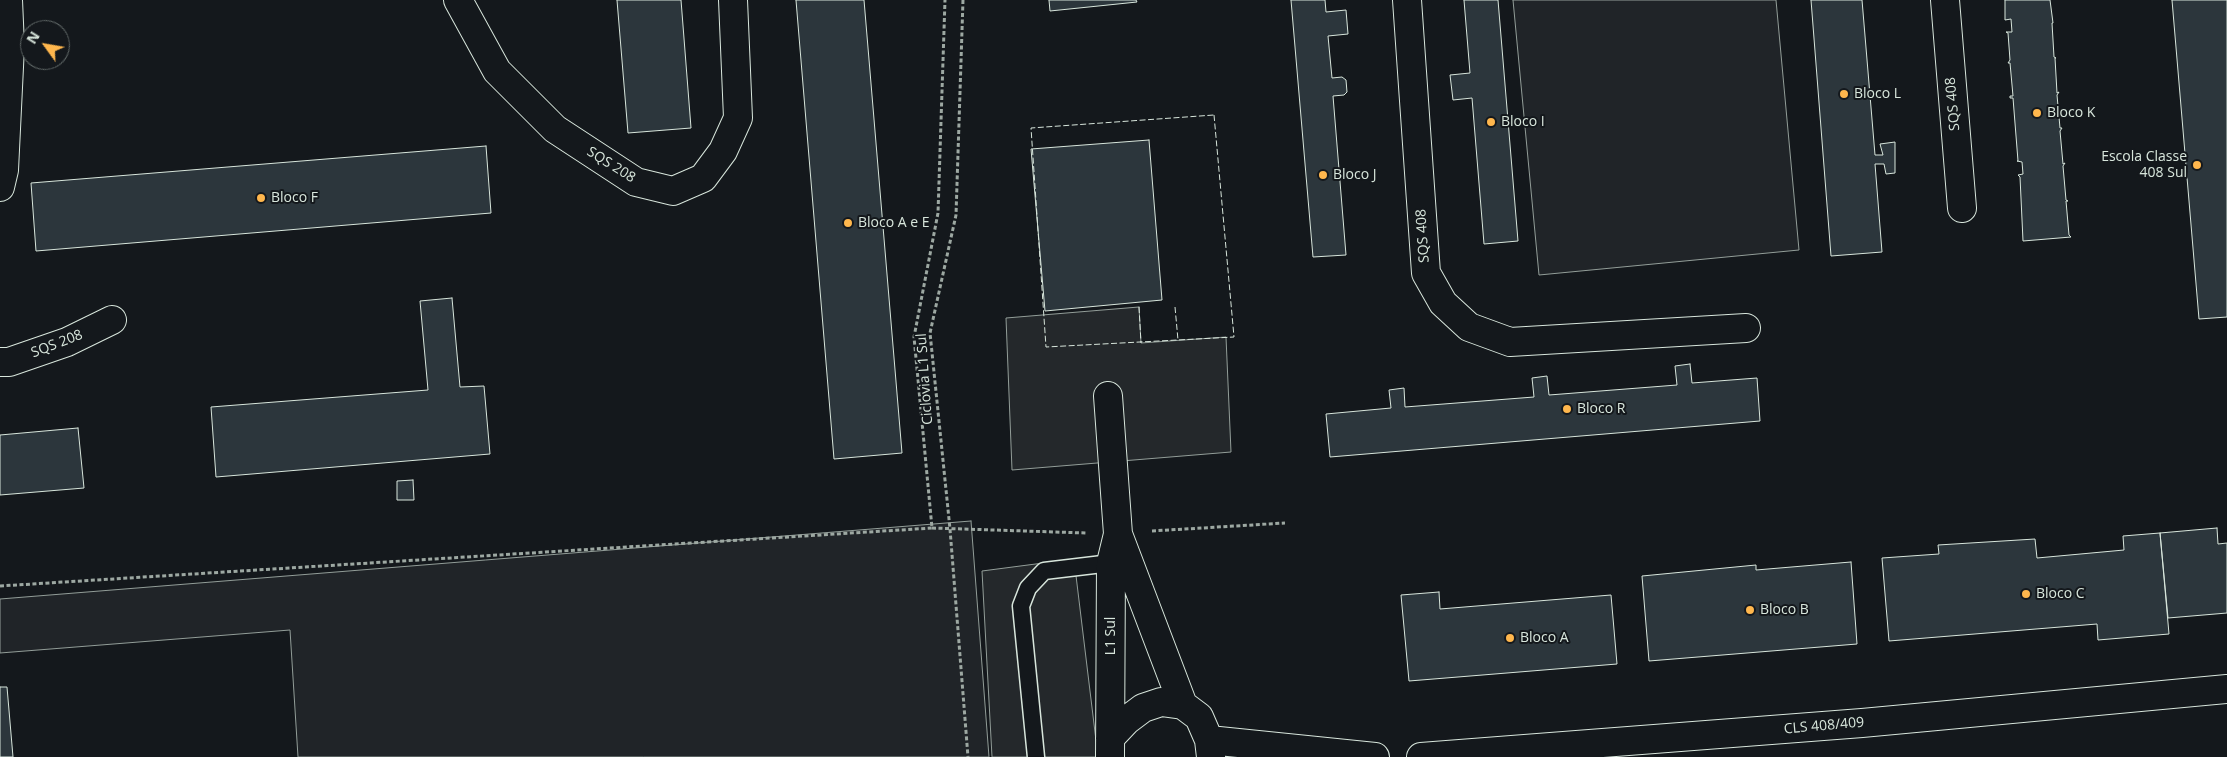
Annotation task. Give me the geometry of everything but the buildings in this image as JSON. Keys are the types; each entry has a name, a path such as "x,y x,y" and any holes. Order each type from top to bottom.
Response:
{"street":[{"path":"0,187 4,170 8,93 10,46 8,0"},
{"name":"SQS 208","path":"458,0 497,71 555,129 636,182 673,191 703,178 723,151 738,118 733,0"},
{"name":"SQS 408","path":"1407,0 1426,273 1443,303 1469,327 1510,342 1746,328"},
{"name":"SQS 408","path":"1945,0 1962,208"},
{"name":"SQS 208","path":"0,362 9,362 67,342 112,320"},
{"name":"L1 Sul","path":"1108,396 1118,534 1112,563 1110,748"},
{"name":"L1 Sul","path":"1118,534 1183,705"},
{"name":"CLS 408/409","path":"1421,757 1862,723 2227,689"},
{"path":"1110,748 1127,720 1143,708 1161,702 1183,705 1199,717 1210,748 1375,757"}],"lane":[{"path":"1036,757 1021,606 1028,588 1044,571 1112,563"}],"path":[{"path":"0,586 932,528 914,337 938,213 945,0"},
{"name":"Ciclovia L1 Sul","path":"963,0 956,215 930,333 951,539 968,757"}],"shaded area":[{"path":"1513,0 1776,0 1799,250 1539,275"},
{"path":"1139,307 1141,343 1226,337 1231,452 1012,470 1006,318"},
{"path":"971,521 989,757 298,757 290,630 0,653 0,599"},
{"path":"1074,559 1098,757 992,757 982,571"}],"fence":[{"path":"1214,115 1234,337 1046,347 1031,128 1214,115"},
{"path":"1139,307 1141,343"},
{"path":"1175,307 1178,340"}],"place":[{"name":"Bloco L","path":"1844,94"},
{"name":"Bloco K","path":"2037,113"},
{"name":"Bloco I","path":"1491,122"},
{"name":"Escola Classe 408 Sul","path":"2197,165"},
{"name":"Bloco J","path":"1323,175"},
{"name":"Bloco F","path":"261,198"},
{"name":"Bloco A e E","path":"848,223"},
{"name":"Bloco R","path":"1567,409"},
{"name":"Bloco C","path":"2026,594"},
{"name":"Bloco B","path":"1750,610"},
{"name":"Bloco A","path":"1510,638"}]}
